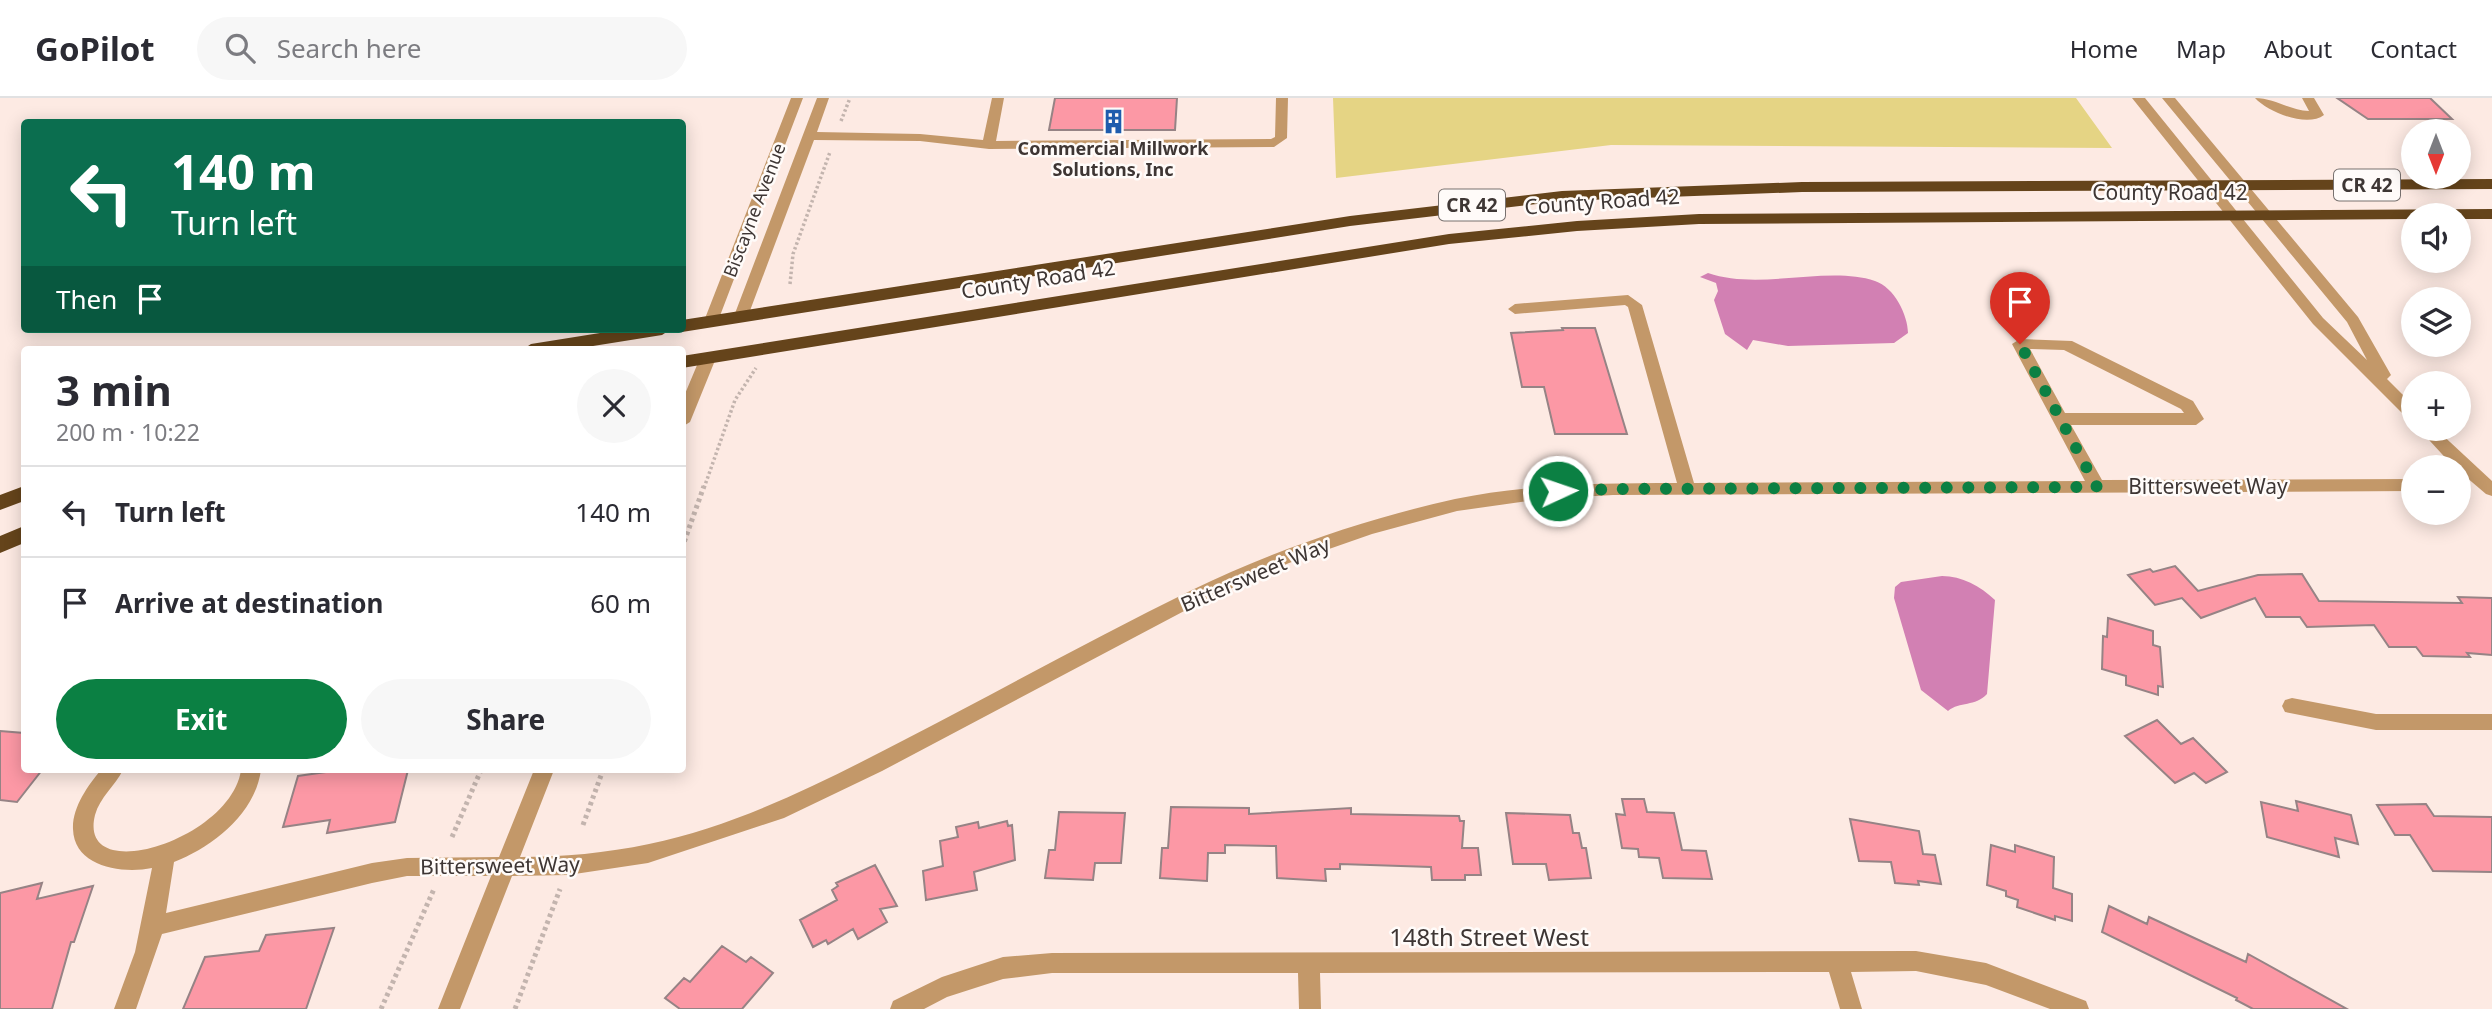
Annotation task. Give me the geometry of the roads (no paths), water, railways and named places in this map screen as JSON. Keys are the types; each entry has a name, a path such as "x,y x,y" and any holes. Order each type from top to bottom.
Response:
{"highway":[{"name":"County Road 42","path":"686,325 1350,221 1562,196 1753,188 2492,184"},
{"name":"County Road 42","path":"686,361 1334,257 1518,231 1726,219 2492,214"},
{"path":"556,346 637,333"},
{"path":"0,503 21,495"},
{"path":"0,545 21,535"}],"street":[{"name":"Biscayne Avenue","path":"711,321 797,98"},
{"name":"Biscayne Avenue","path":"741,316 822,98"},
{"path":"989,145 998,98"},
{"path":"808,136 944,137 989,145 1274,143 1281,138 1282,98"},
{"path":"2138,98 2318,321 2401,401"},
{"path":"2168,98 2353,320 2391,390"},
{"path":"2261,98 2275,108 2302,116 2318,115 2308,98"},
{"path":"1515,309 1628,300 1635,305 1687,488"},
{"path":"2061,419 2196,419 2187,405 2067,345 2020,344 2097,487"},
{"path":"686,412 708,358"},
{"path":"2442,441 2485,476 2492,490"},
{"name":"Bittersweet Way","path":"155,926 372,873 407,867 568,866 648,854 723,832 777,812 912,746 1199,595 1283,558 1369,528 1457,505 1573,490 2401,485"},
{"path":"2292,706 2376,722 2492,722"},
{"path":"110,773 97,786 85,809 82,831 90,848 108,859 134,862 164,855 194,842 221,823 240,800 251,773"},
{"path":"449,1009 543,773"},
{"path":"125,1009 139,979 155,926 164,855"},
{"path":"1837,961 1852,1009"},
{"name":"148th Street West","path":"901,1009 942,988 1003,968 1052,963 1837,961 1916,961 1986,974 2078,1009"},
{"path":"1309,963 1310,1009"}],"place":[{"name":"Commercial Millwork Solutions, Inc","path":"1113,121"}]}
